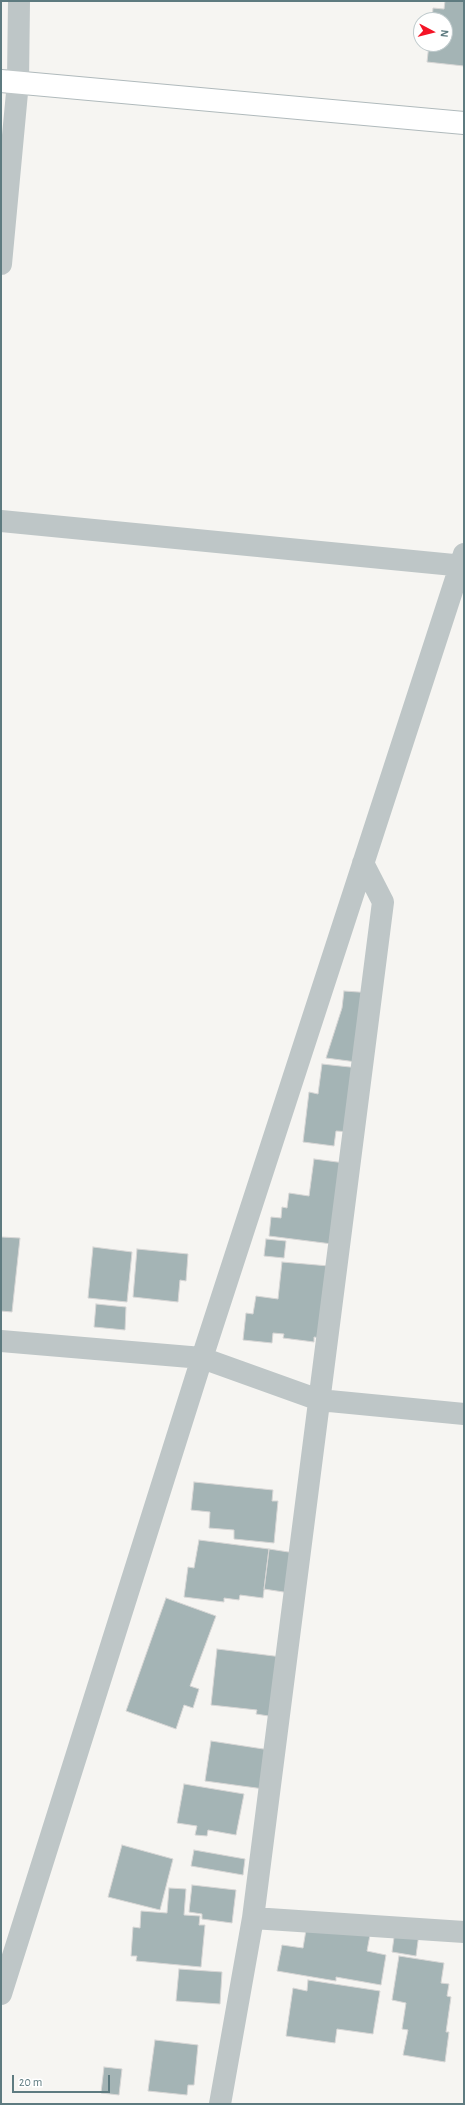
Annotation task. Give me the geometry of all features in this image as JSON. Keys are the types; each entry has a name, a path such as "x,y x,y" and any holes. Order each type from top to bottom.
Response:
{"street":[{"path":"1,264 9,82 19,1"},
{"path":"9,82 464,123"},
{"path":"1,521 463,562 363,863 202,1358 1,1994"},
{"path":"220,2104 253,1918 383,902 363,863"},
{"path":"1,1341 202,1358 319,1400 464,1414"},
{"path":"253,1918 464,1932"}],"building":[{"path":"445,1 464,1 464,66 427,62 428,52 453,52 453,12 433,12 433,8 444,9"},
{"path":"344,991 373,993 364,1063 326,1058 342,1008"},
{"path":"322,1064 359,1068 352,1132 336,1131 334,1146 303,1142 309,1092 318,1094"},
{"path":"314,1159 345,1163 340,1245 269,1236 271,1217 281,1218 282,1207 287,1208 289,1193 309,1196"},
{"path":"1,1237 20,1238 12,1312 1,1311"},
{"path":"266,1239 286,1241 284,1258 264,1256"},
{"path":"93,1247 132,1252 127,1302 88,1298"},
{"path":"137,1249 188,1254 186,1281 180,1280 178,1302 133,1297"},
{"path":"282,1262 329,1266 327,1339 314,1337 314,1342 283,1338 284,1334 273,1333 272,1343 243,1340 246,1313 253,1314 256,1296 278,1299"},
{"path":"96,1304 126,1307 125,1330 94,1327"},
{"path":"194,1482 273,1490 272,1501 278,1501 274,1543 234,1539 234,1530 209,1528 210,1512 191,1510"},
{"path":"199,1540 269,1549 263,1598 240,1595 239,1600 224,1598 224,1602 184,1597 188,1567 194,1568"},
{"path":"269,1549 295,1553 290,1593 264,1589"},
{"path":"166,1598 216,1616 190,1686 199,1689 193,1708 184,1705 176,1729 126,1711"},
{"path":"217,1649 282,1657 275,1717 256,1714 257,1710 211,1705"},
{"path":"211,1741 270,1750 264,1789 205,1781"},
{"path":"184,1784 244,1794 236,1835 208,1830 207,1836 195,1835 197,1826 177,1823"},
{"path":"122,1845 173,1859 160,1910 108,1897"},
{"path":"194,1850 245,1859 243,1875 191,1866"},
{"path":"192,1885 236,1890 232,1923 202,1919 202,1914 189,1912"},
{"path":"169,1888 186,1889 184,1915 200,1916 199,1925 205,1925 201,1967 136,1961 137,1956 131,1956 133,1927 140,1928 141,1911 167,1913"},
{"path":"308,1918 372,1924 367,1951 386,1955 381,1985 336,1977 336,1981 277,1971 282,1945 303,1948"},
{"path":"396,1923 420,1926 416,1956 392,1952"},
{"path":"399,1956 444,1963 441,1983 449,1984 447,1996 451,1997 446,2032 449,2032 445,2062 403,2055 408,2030 402,2029 406,2003 392,2000"},
{"path":"179,1969 222,1972 220,2004 176,2001"},
{"path":"308,1980 380,1991 373,2034 337,2029 335,2043 286,2036 293,1988 307,1991"},
{"path":"155,2040 198,2045 194,2085 188,2085 187,2095 148,2091"},
{"path":"104,2067 122,2069 119,2095 101,2093"}]}
